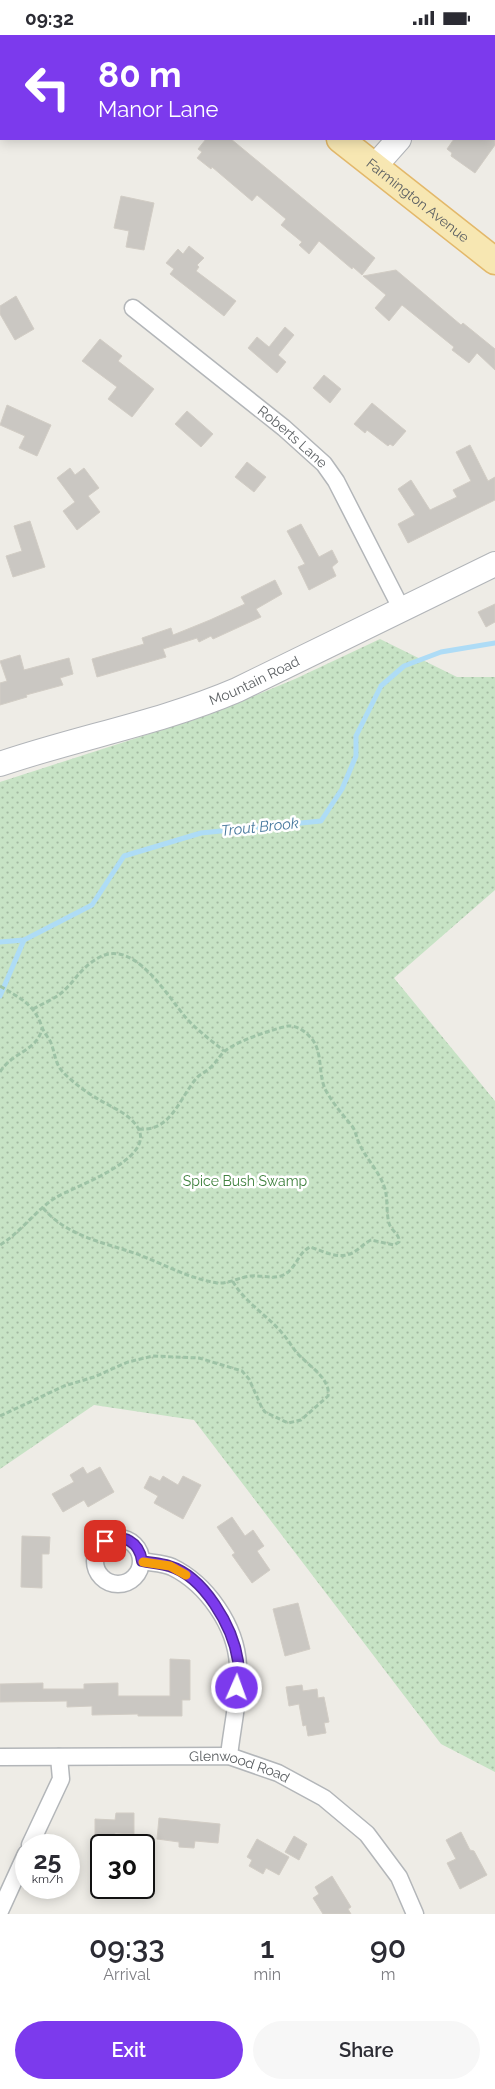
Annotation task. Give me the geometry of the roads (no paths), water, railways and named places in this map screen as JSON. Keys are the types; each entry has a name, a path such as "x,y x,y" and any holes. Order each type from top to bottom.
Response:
{"main road":[{"name":"Farmington Avenue","path":"341,140 495,261"},
{"path":"375,166 398,140"},
{"name":"Mountain Road","path":"0,764 156,720 237,691 495,563"}],"street":[{"name":"Roberts Lane","path":"133,307 284,428 324,465 336,481 401,608"},
{"path":"142,1561 170,1566 186,1575 212,1601 229,1629 236,1649 239,1671 229,1756"},
{"name":"Glenwood Road","path":"0,1757 229,1756 278,1773 324,1797 368,1835 399,1877 415,1914"},
{"path":"35,1834 60,1779 59,1757"},
{"path":"0,1911 15,1878"}],"waterway":[{"name":"Trout Brook","path":"0,996 24,940 92,905 124,856 201,833 321,821 342,789 356,756 356,736 381,686 404,666 441,652 495,643"},
{"path":"0,942 24,940"}],"park label":[{"name":"Spice Bush Swamp","path":"245,1181"}]}
